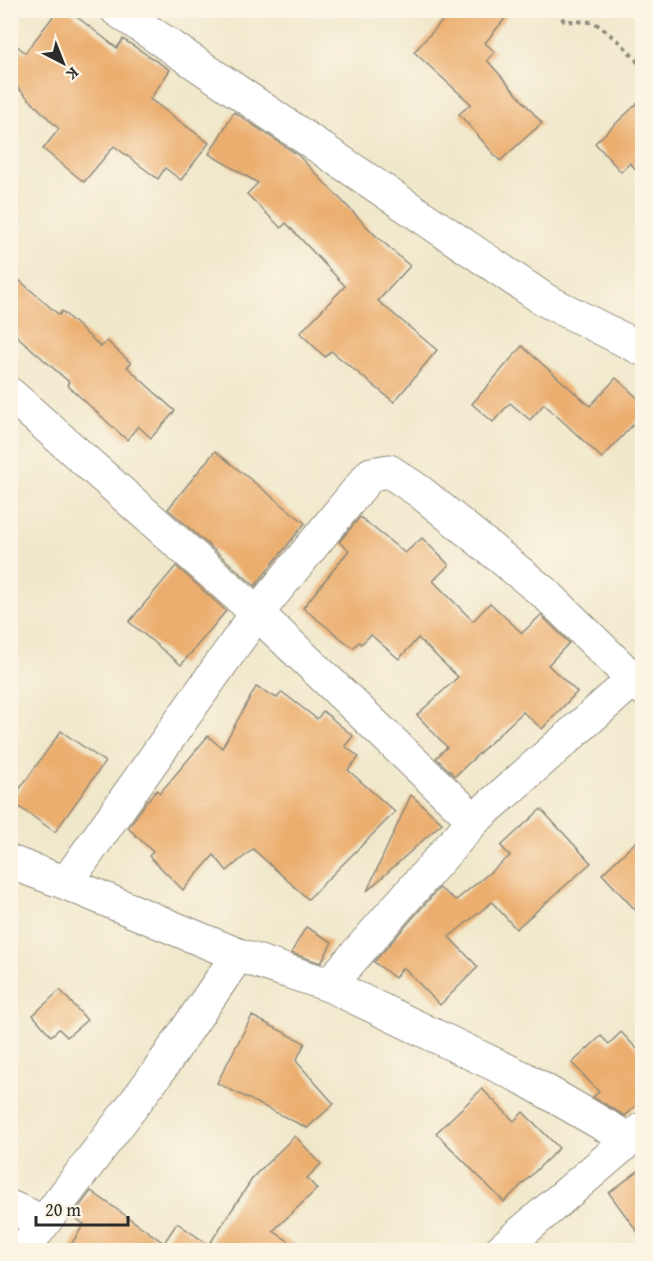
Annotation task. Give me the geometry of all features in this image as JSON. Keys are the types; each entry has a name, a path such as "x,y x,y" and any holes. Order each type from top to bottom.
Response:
{"street":[{"path":"117,10 545,300 642,349"},
{"path":"10,394 257,613 474,820"},
{"path":"66,883 257,613 371,474 389,471 419,490 547,596 638,684 474,820 329,985"},
{"path":"10,862 238,955 329,985 636,1135 501,1251"},
{"path":"23,1251 158,1072 238,955"},
{"path":"10,1207 44,1222"}],"path":[{"path":"557,10 564,21 594,22 622,44 642,67"}],"building":[{"path":"58,10 68,10 117,48 123,39 170,70 150,99 209,143 181,180 165,168 158,179 114,146 84,182 43,149 59,129 10,80 10,39 25,53"},
{"path":"446,10 512,10 485,43 495,52 487,60 542,123 500,161 459,114 471,104 414,52 446,17"},
{"path":"642,99 642,176 630,163 621,172 595,143"},
{"path":"234,112 298,155 374,234 410,266 378,301 437,350 394,402 331,351 325,357 300,333 345,286 286,223 281,228 247,194 258,183 209,154"},
{"path":"10,272 59,315 62,311 101,347 107,341 131,363 127,367 175,411 151,438 138,426 127,440 67,385 69,382 10,330"},
{"path":"522,346 590,406 616,378 642,402 642,415 602,458 544,404 530,420 510,403 493,422 472,404"},
{"path":"215,451 305,523 255,586 168,509"},
{"path":"360,517 405,553 422,538 449,565 433,581 473,621 490,603 522,633 541,615 569,643 548,665 577,692 542,729 523,712 455,776 436,758 447,747 417,715 458,677 418,638 399,659 371,635 353,648 303,608 349,550 339,542"},
{"path":"176,566 226,611 181,665 129,622"},
{"path":"256,687 277,698 282,692 317,719 323,711 353,736 345,746 359,757 348,770 395,812 308,899 253,849 227,871 214,855 183,890 149,856 153,852 128,828 147,801 157,790 160,793 208,736 222,748"},
{"path":"61,731 105,762 55,832 11,801"},
{"path":"411,795 442,823 367,891"},
{"path":"541,809 591,863 516,929 492,902 449,937 478,967 440,1005 403,967 395,978 374,962 439,888 456,900 510,856 501,846"},
{"path":"642,836 642,917 602,874"},
{"path":"306,927 332,942 321,963 291,953"},
{"path":"60,990 87,1020 67,1037 59,1029 51,1036 33,1015"},
{"path":"252,1016 305,1043 296,1061 334,1104 307,1128 217,1083"},
{"path":"621,1032 642,1054 642,1100 625,1116 593,1097 599,1092 572,1063 601,1036 609,1044"},
{"path":"482,1089 514,1121 523,1112 559,1148 504,1202 436,1133"},
{"path":"295,1136 321,1164 307,1178 317,1189 273,1231 304,1251 67,1251 84,1224 72,1216 91,1191 164,1243 177,1223 209,1245 254,1176"},
{"path":"642,1168 642,1238 609,1193"}]}
